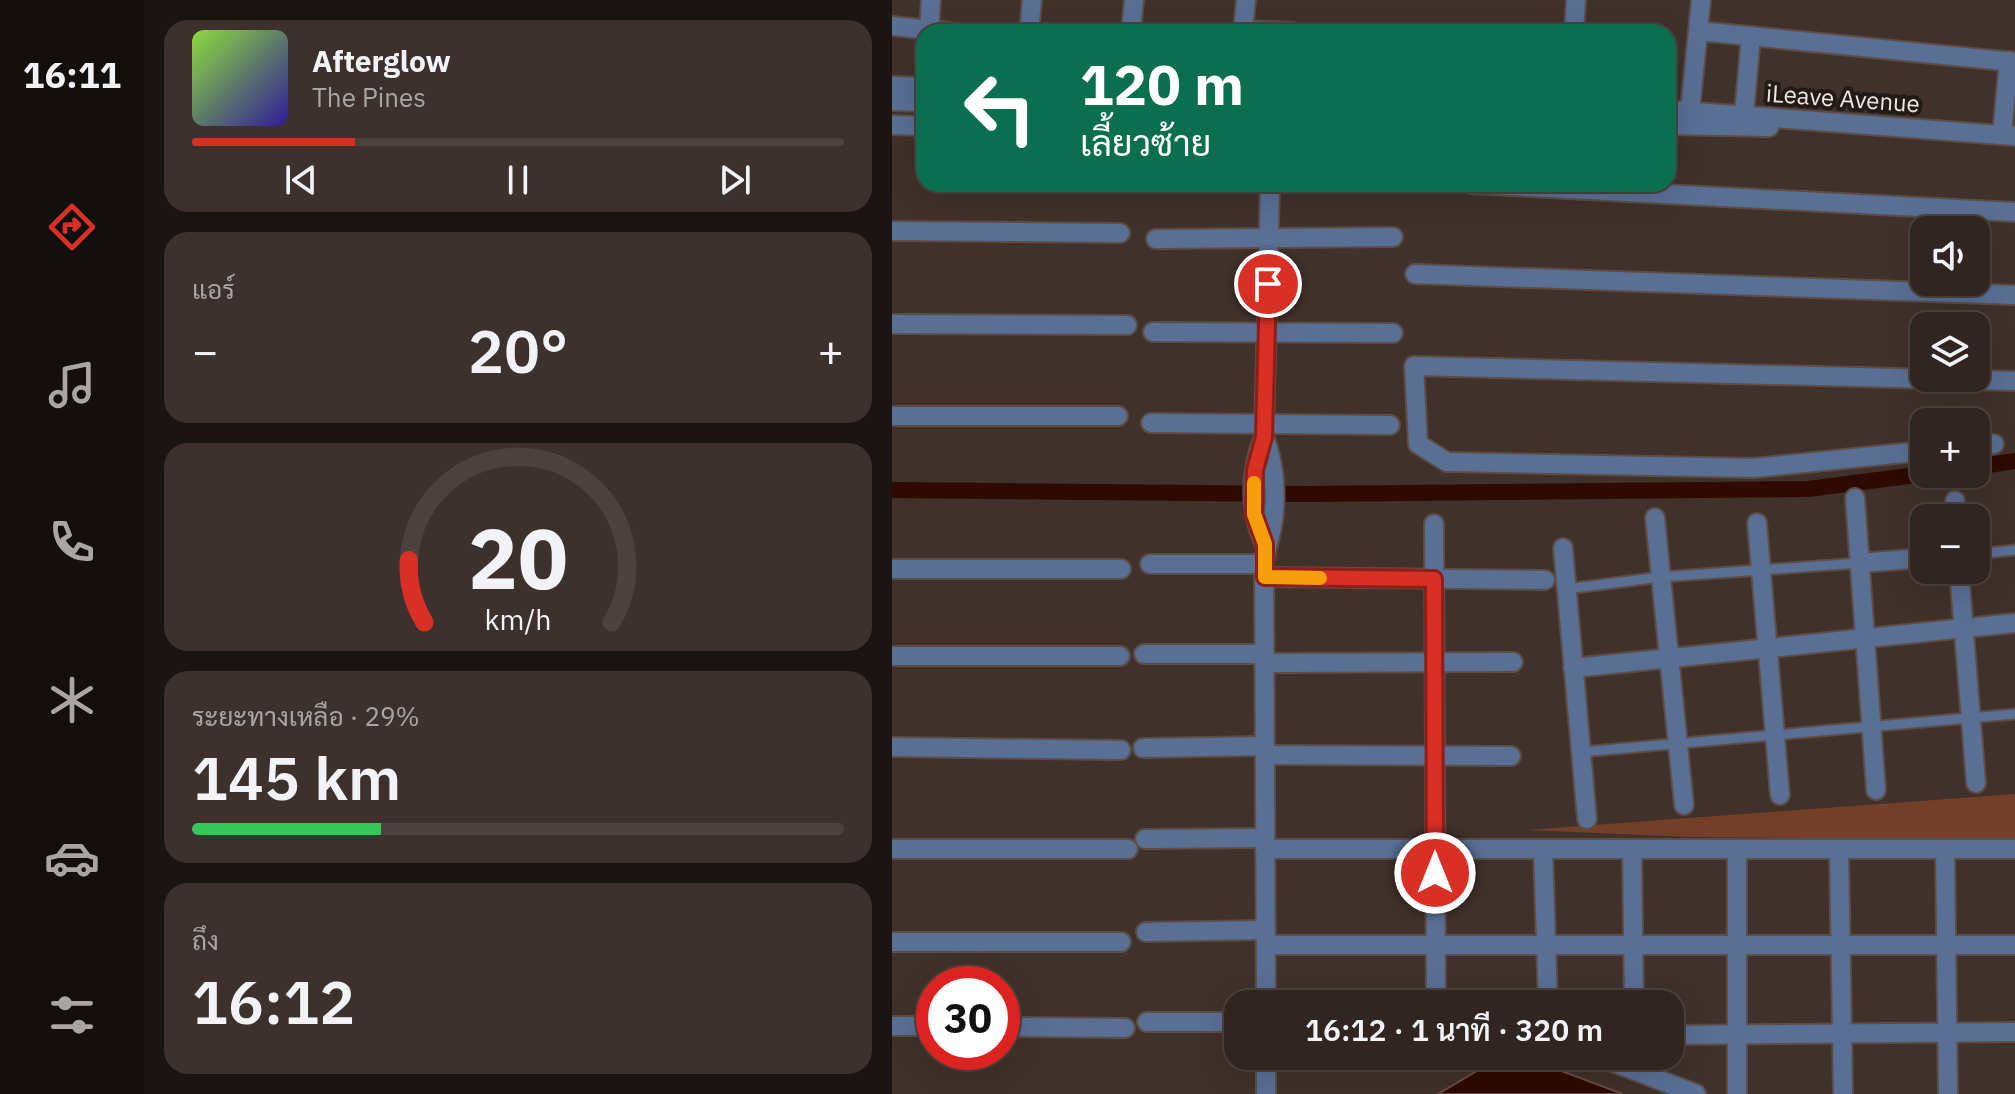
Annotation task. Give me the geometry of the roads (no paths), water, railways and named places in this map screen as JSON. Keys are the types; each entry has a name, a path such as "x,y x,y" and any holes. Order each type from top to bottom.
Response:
{"street":[{"path":"929,24 931,0"},
{"path":"1030,24 1032,0"},
{"path":"1132,24 1134,0"},
{"path":"1244,24 1246,0"},
{"path":"1574,24 1576,0"},
{"path":"1690,111 1701,0"},
{"path":"892,26 916,29"},
{"path":"1698,31 2012,62 2011,139"},
{"path":"1744,114 1751,36"},
{"path":"892,86 916,87"},
{"path":"892,101 916,102"},
{"name":"iLeave Avenue","path":"1676,110 2011,139"},
{"path":"892,125 916,126"},
{"name":"iLeave Avenue","path":"1676,125 2011,139"},
{"path":"1266,990 1264,430 1267,192"},
{"path":"1626,192 2015,212"},
{"path":"892,231 1120,233"},
{"path":"1156,239 1393,237"},
{"path":"1415,274 2015,295"},
{"path":"892,324 1127,325"},
{"path":"1153,332 1393,333"},
{"path":"1910,452 1754,468 1447,462 1418,444 1414,366 2015,381"},
{"path":"892,416 1118,416"},
{"path":"1151,423 1264,430 1390,425"},
{"path":"1855,498 1876,790"},
{"path":"1655,518 1684,805"},
{"path":"1757,523 1780,795"},
{"path":"1434,524 1436,990"},
{"path":"1563,548 1587,819"},
{"path":"1860,563 1910,559"},
{"path":"1150,564 1434,579 1545,580"},
{"path":"892,569 1121,569"},
{"path":"1960,584 1976,783"},
{"path":"1573,668 2015,623"},
{"path":"1144,654 1435,663 1513,662"},
{"path":"892,656 1120,656"},
{"path":"892,747 1121,750"},
{"path":"1143,748 1511,756"},
{"path":"1145,839 1435,849 2015,849"},
{"path":"892,849 1128,849"},
{"path":"1543,849 1548,990"},
{"path":"1632,849 1634,990"},
{"path":"1737,849 1737,1094"},
{"path":"1839,849 1843,1094"},
{"path":"1945,849 1948,1094"},
{"path":"1146,932 1435,945 2015,945"},
{"path":"892,942 1121,942"},
{"path":"1147,1022 1224,1022"},
{"path":"892,1026 916,1026"},
{"path":"1020,1027 1125,1028"},
{"path":"1684,1035 2015,1032"},
{"path":"1266,1070 1266,1094"},
{"path":"1633,1070 1696,1094"}],"lane":[{"path":"1990,553 2015,550"},
{"path":"1566,589 1661,577 1860,563"},
{"path":"1581,752 1872,729 2015,714"}],"waterway":[{"path":"1990,465 2015,461"},
{"path":"892,490 1309,494 1808,489 1910,476"}]}
